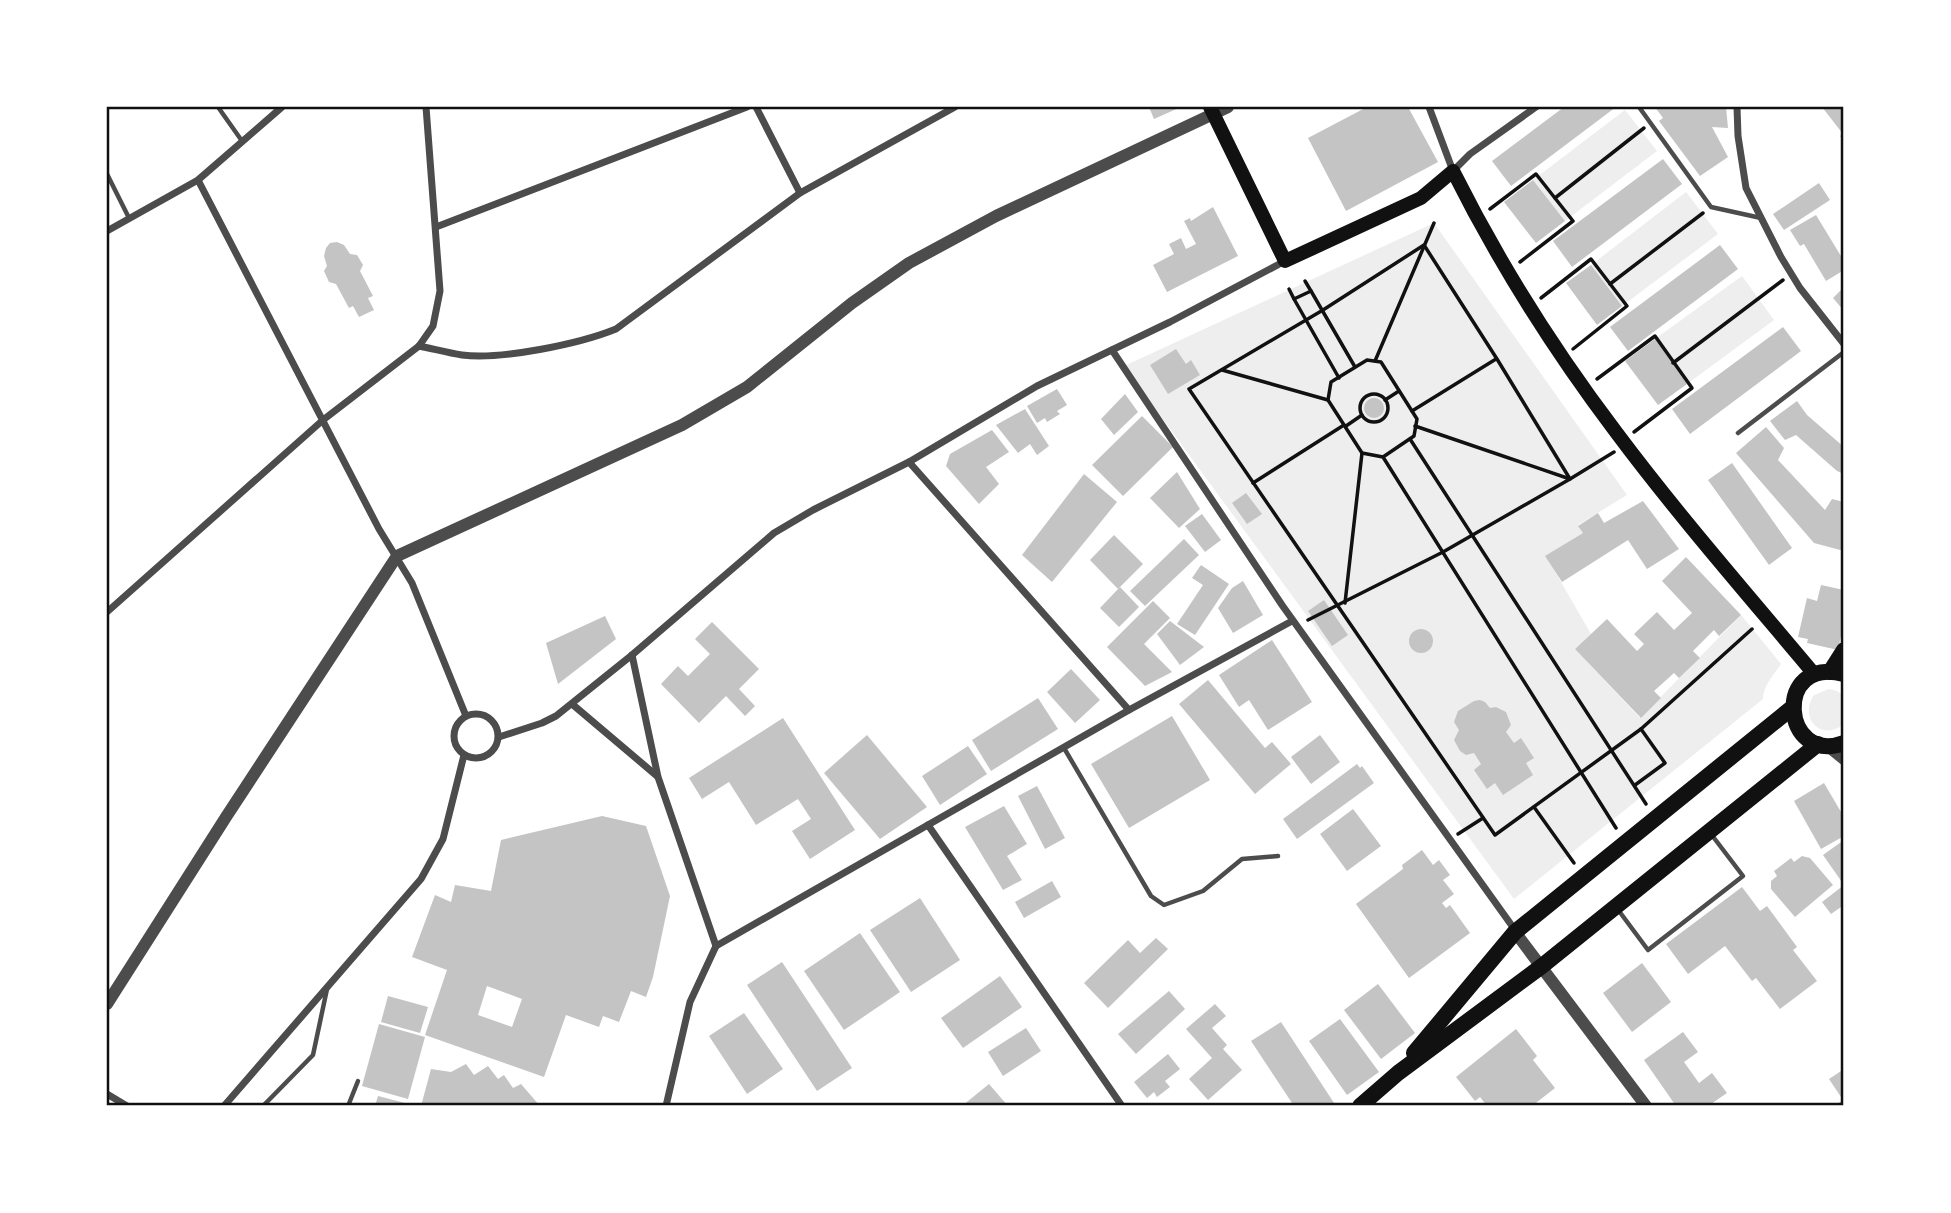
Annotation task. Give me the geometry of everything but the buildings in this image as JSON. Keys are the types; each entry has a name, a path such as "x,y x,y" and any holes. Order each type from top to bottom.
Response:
{"main road":[{"path":"1212,110 1285,261 1421,198 1453,171 1507,271 1584,389 1624,443 1830,674"},
{"path":"1830,744 1802,733 1797,726 1793,707 1799,687 1830,674 1844,650"},
{"path":"1398,1073 1516,932 1793,707"},
{"path":"1360,1106 1398,1073 1542,966 1710,832 1830,744"}],"street":[{"path":"107,231 198,180 282,107"},
{"path":"107,612 323,420 419,346 433,326 440,291 426,107"},
{"path":"436,227 747,107"},
{"path":"756,107 800,194"},
{"path":"419,346 464,355 499,354 598,337 616,329 800,194 955,107"},
{"path":"107,1004 397,556 682,425 747,387 852,303 909,263 996,216 1212,110 1228,107"},
{"path":"1429,107 1453,171 1470,155 1536,107"},
{"path":"1737,107 1738,136 1746,188 1791,274 1844,344"},
{"path":"198,180 379,528 424,608 466,716"},
{"path":"499,737 542,723 572,704 774,533 813,510 909,462 1037,386 1088,359 1112,351 1285,261"},
{"path":"1112,351 1292,621 1516,932 1646,1106"},
{"path":"909,462 1129,710"},
{"path":"666,1106 690,1002 716,946 1129,710 1292,621"},
{"path":"632,654 658,776 716,946"},
{"path":"572,704 658,776"},
{"path":"473,714 488,717 498,729 499,737 490,754 477,758 464,755 458,750 454,735 460,721 473,714"},
{"path":"1830,744 1844,759"},
{"path":"224,1106 402,902 435,857 450,820 464,755"},
{"path":"928,825 1122,1106"},
{"path":"107,1094 127,1106"}],"lane":[{"path":"218,107 242,141"},
{"path":"1639,107 1711,207 1761,218"},
{"path":"107,174 130,219"},
{"path":"1738,433 1844,352"},
{"path":"1064,747 1151,897 1164,905 1203,891 1242,859 1278,856"},
{"path":"1616,907 1648,950 1743,876 1710,832"},
{"path":"263,1106 313,1055 327,988"},
{"path":"348,1106 358,1081"}],"path":[{"path":"1555,198 1651,122"},
{"path":"1477,219 1535,174 1573,221 1507,271"},
{"path":"1611,284 1711,207"},
{"path":"1375,361 1434,223"},
{"path":"1424,245 1306,321 1189,389 1495,835 1641,729 1752,629"},
{"path":"1424,245 1570,480"},
{"path":"1530,306 1591,259 1627,306 1563,356"},
{"path":"1673,363 1791,274"},
{"path":"1306,281 1355,367"},
{"path":"1289,289 1339,378"},
{"path":"1294,299 1311,291"},
{"path":"1292,621 1309,620 1345,603 1443,552 1570,480 1624,443 1692,388 1655,336 1584,389"},
{"path":"1412,411 1497,359"},
{"path":"1328,400 1331,382 1367,360 1381,362 1417,419 1414,436 1383,457 1362,453"},
{"path":"1222,370 1328,400 1362,453 1345,603"},
{"path":"1385,400 1399,391"},
{"path":"1368,394 1377,394 1385,400 1387,413 1381,420 1372,422 1362,415 1360,405 1368,394"},
{"path":"1253,483 1362,415"},
{"path":"1416,426 1570,480"},
{"path":"1410,439 1656,818"},
{"path":"1383,457 1626,842"},
{"path":"1634,785 1665,763 1641,729"},
{"path":"1534,807 1583,877"},
{"path":"1451,839 1483,818"}],"shaded area":[{"path":"1625,110 1657,151 1565,221 1533,180"},
{"path":"1686,192 1718,234 1622,306 1591,265"},
{"path":"1434,223 1627,495 1578,525 1583,533 1546,556 1591,634 1575,649 1640,718 1741,615 1781,664 1767,685 1763,699 1514,899 1124,366"},
{"path":"1742,276 1774,320 1687,384 1655,339"},
{"path":"1829,689 1844,696 1844,724 1828,730 1815,725 1809,712 1814,695"}]}
